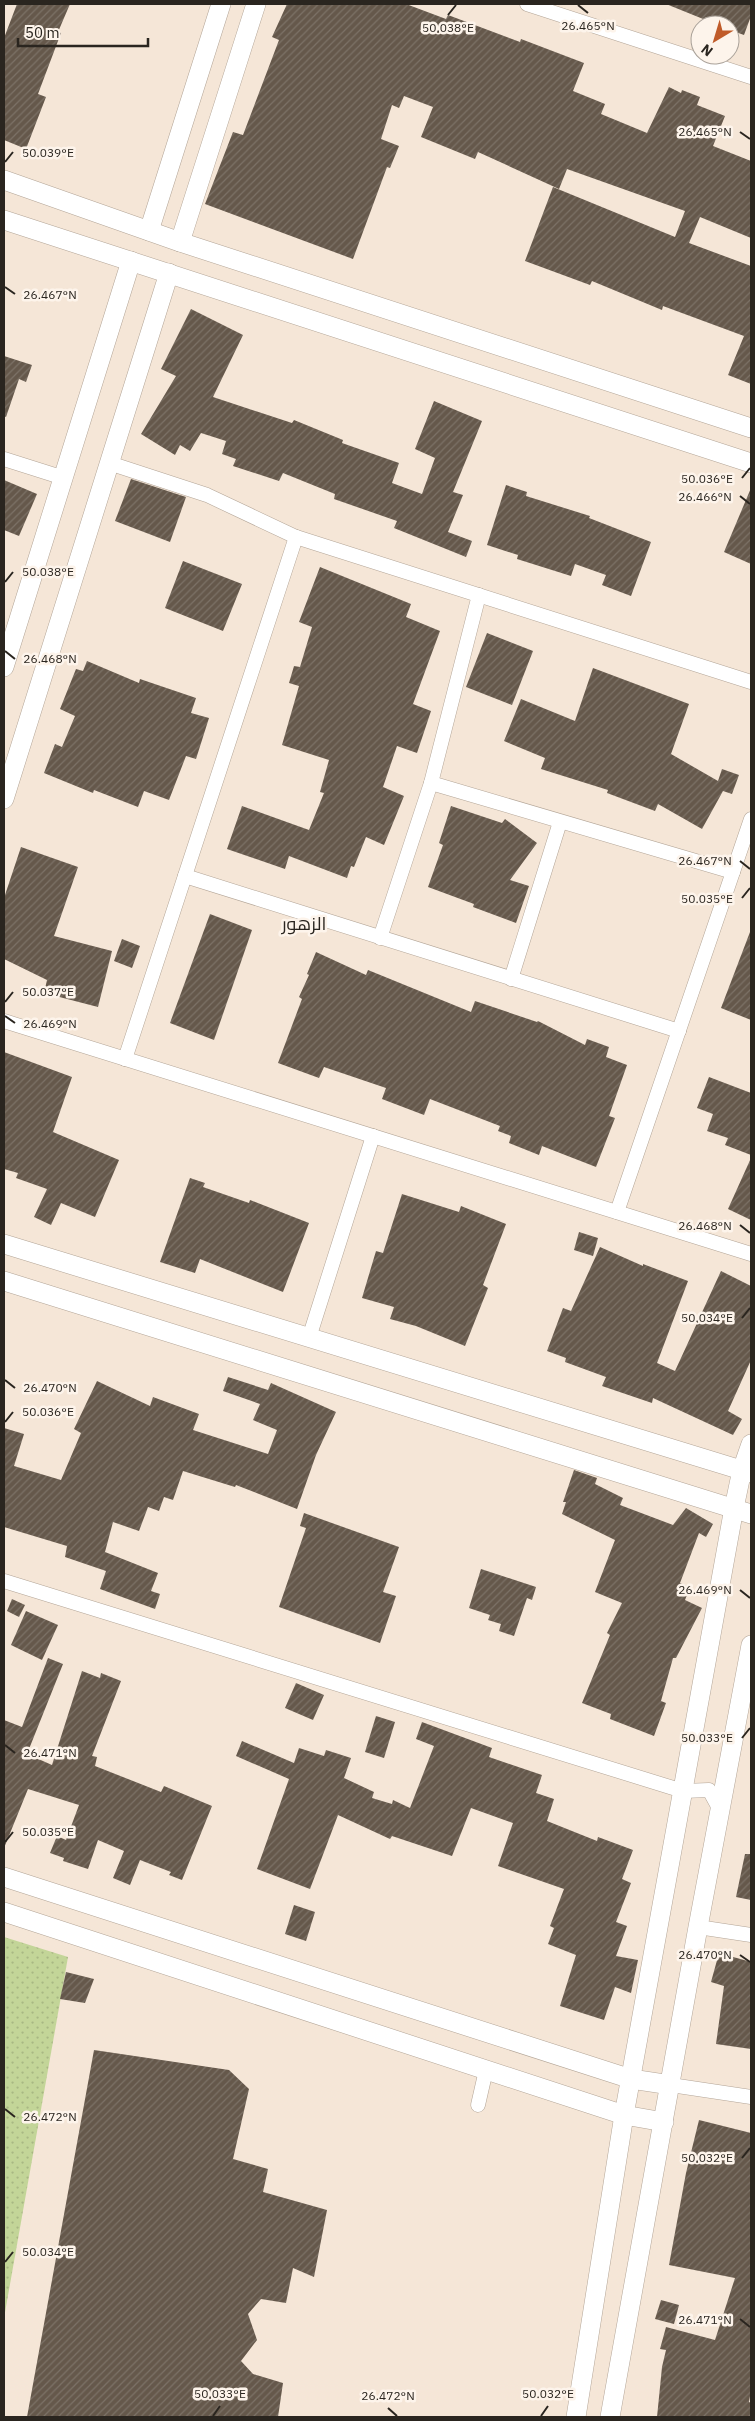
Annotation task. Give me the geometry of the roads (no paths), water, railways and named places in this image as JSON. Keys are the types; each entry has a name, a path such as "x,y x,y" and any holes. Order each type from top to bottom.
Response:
{"street":[{"path":"148,231 221,4"},
{"path":"180,242 256,4"},
{"path":"527,4 751,77"},
{"path":"4,180 180,242 751,428"},
{"path":"4,220 751,462"},
{"path":"4,667 131,261"},
{"path":"4,799 169,273"},
{"path":"4,459 64,478"},
{"path":"110,463 207,495 296,537 751,682"},
{"path":"125,1059 296,537"},
{"path":"380,938 431,783 480,595"},
{"path":"431,783 733,872"},
{"path":"617,1212 751,819"},
{"path":"511,979 560,822"},
{"path":"185,876 679,1031"},
{"path":"4,1021 751,1254"},
{"path":"309,1338 373,1136"},
{"path":"4,1244 746,1472"},
{"path":"4,1281 743,1511"},
{"path":"576,2417 624,2115 683,1790 743,1511 746,1472 751,1444"},
{"path":"4,1581 683,1790 709,1790 720,1810"},
{"path":"610,2417 751,1645"},
{"path":"4,1877 631,2079 751,2097"},
{"path":"4,1912 624,2115 664,2122"},
{"path":"698,1927 751,1935"},
{"path":"478,2105 486,2070"}],"district":[{"name":"الزهور","path":"304,923"}]}
